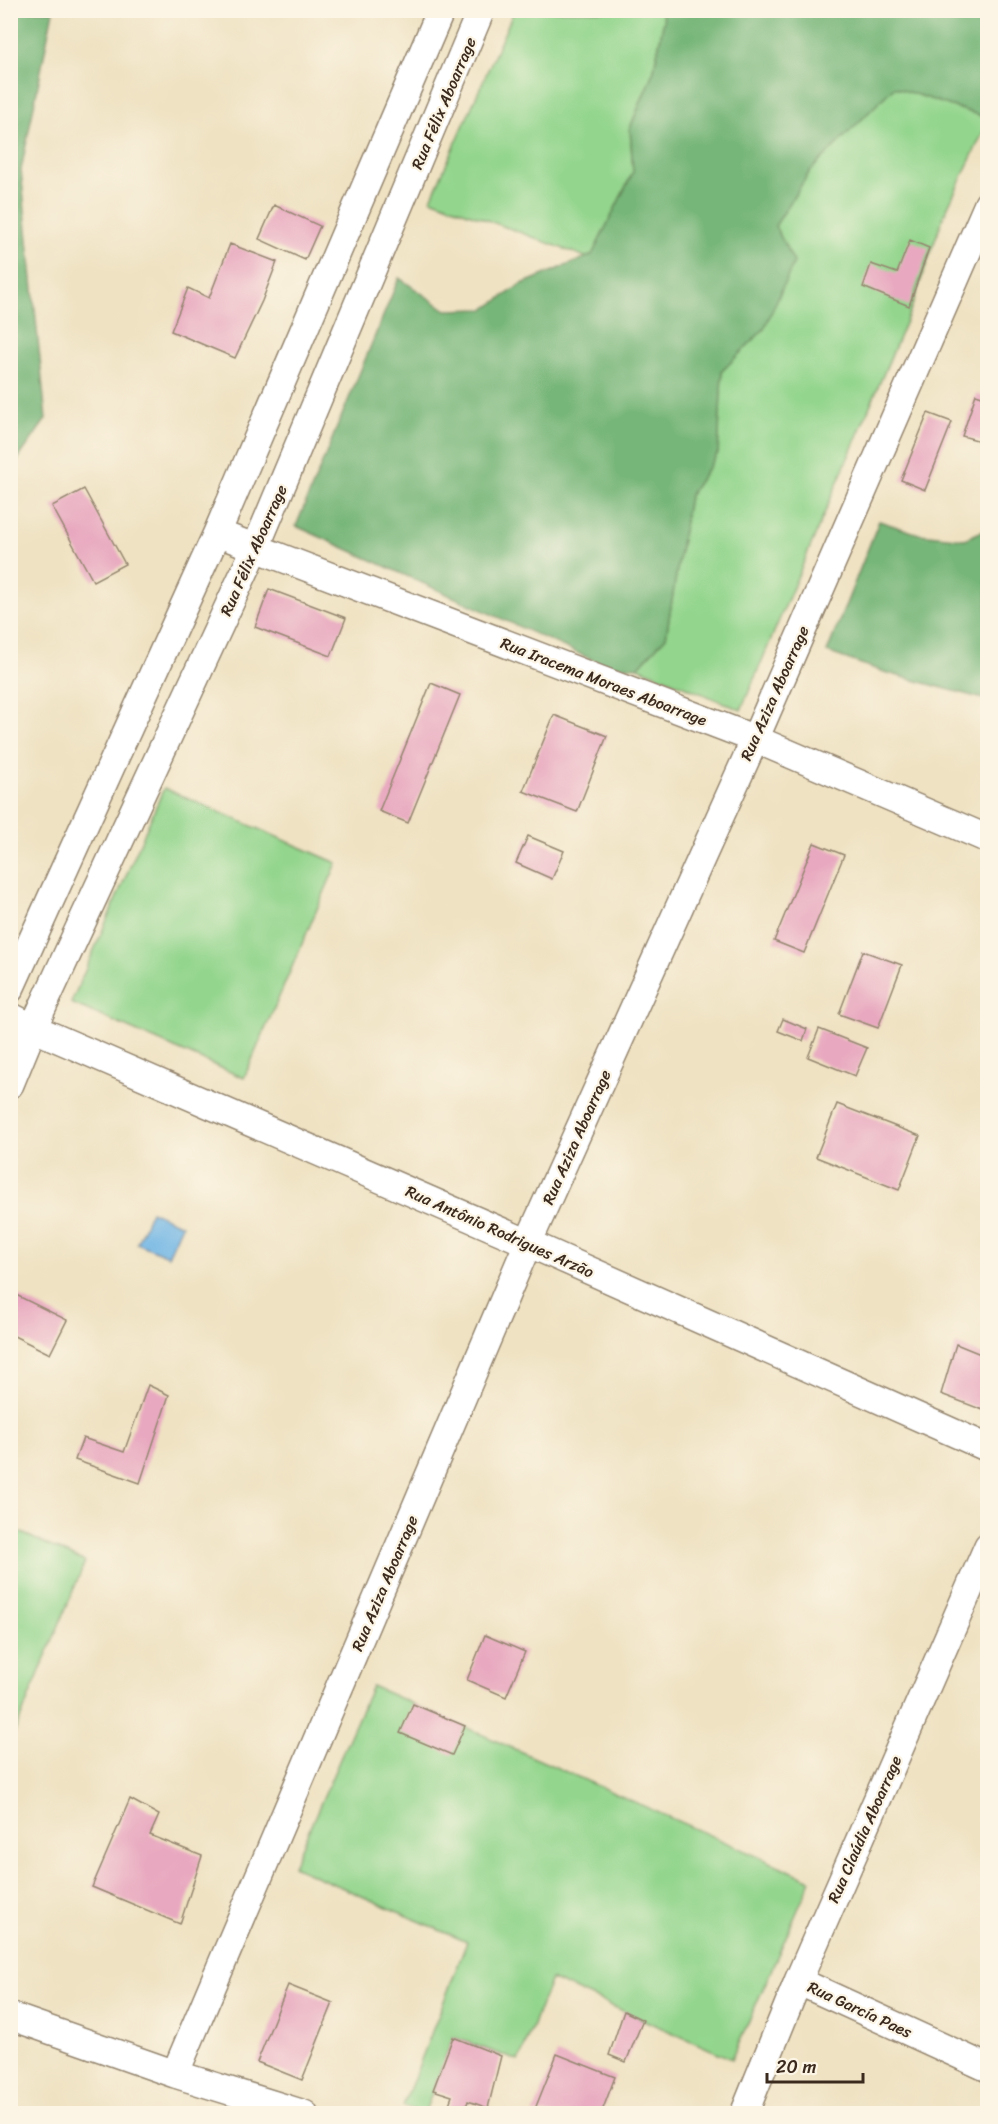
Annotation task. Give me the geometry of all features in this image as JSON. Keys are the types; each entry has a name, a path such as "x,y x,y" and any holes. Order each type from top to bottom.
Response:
{"street":[{"path":"10,989 217,533 441,10"},
{"name":"Rua Félix Aboarrage","path":"10,1084 22,1022 256,547 481,10"},
{"name":"Rua Aziza Aboarrage","path":"175,2074 528,1243 755,739 987,204"},
{"name":"Rua Iracema Moraes Aboarrage","path":"217,533 755,739 987,840"},
{"name":"Rua Antônio Rodrigues Arzão","path":"22,1022 528,1243 987,1449"},
{"name":"Rua Claúdia Aboarrage","path":"744,2114 798,1981 987,1546"},
{"name":"Rua García Paes","path":"798,1981 987,2068"},
{"path":"10,2016 175,2074 304,2114"}],"green space":[{"path":"11,10 53,11 21,170 46,419 11,469"},
{"path":"514,11 661,11 664,20 654,70 630,128 633,172 592,255 588,258 431,199"},
{"path":"661,11 987,11 988,118 894,87 810,171 775,226 794,262 764,329 722,371 718,453 689,496 666,637 638,667 604,665 296,526 399,278 446,310 485,309 522,284 592,255 633,172 630,128 654,70 664,20"},
{"path":"894,87 987,118 987,124 944,215 909,314 741,710 638,667 666,637 689,496 718,453 722,371 764,329 775,226 810,171"},
{"path":"879,521 919,534 965,539 987,529 987,700 884,672 827,652"},
{"path":"164,788 337,863 244,1078 71,1003"},
{"path":"11,1528 85,1562 11,1741"},
{"path":"372,1686 811,1880 732,2059 551,1979 519,2061 453,2037 424,2114 403,2106 467,1942 293,1866"}],"water":[{"path":"151,1211 182,1225 168,1256 137,1243"}],"building":[{"path":"274,205 320,226 305,260 259,239"},
{"path":"910,240 929,248 909,306 863,287 871,264 897,273"},
{"path":"230,244 277,262 262,301 235,358 171,331 188,288 209,298"},
{"path":"976,394 988,398 988,443 962,436"},
{"path":"928,413 952,422 925,490 901,480"},
{"path":"84,489 125,564 93,581 52,506"},
{"path":"269,589 346,618 331,656 255,627"},
{"path":"431,683 460,695 408,823 379,811"},
{"path":"554,715 607,736 577,812 523,791"},
{"path":"528,836 564,851 552,879 516,863"},
{"path":"814,843 844,855 804,953 774,941"},
{"path":"863,951 902,965 878,1028 839,1014"},
{"path":"783,1019 807,1029 803,1041 778,1031"},
{"path":"819,1029 867,1048 855,1076 808,1057"},
{"path":"837,1104 920,1136 899,1190 816,1157"},
{"path":"10,1292 67,1320 50,1354 10,1334"},
{"path":"956,1344 988,1357 988,1412 941,1394"},
{"path":"148,1385 169,1395 140,1483 75,1460 83,1438 124,1452"},
{"path":"485,1635 525,1652 506,1697 467,1680"},
{"path":"413,1704 465,1726 452,1755 400,1733"},
{"path":"130,1799 159,1815 150,1835 202,1856 180,1924 92,1887"},
{"path":"288,1985 333,2003 302,2080 257,2062"},
{"path":"624,2011 643,2020 626,2062 609,2055"},
{"path":"453,2037 501,2056 488,2108 468,2101 464,2113 448,2107 452,2096 433,2090"},
{"path":"557,2054 615,2077 601,2114 533,2114"}]}
